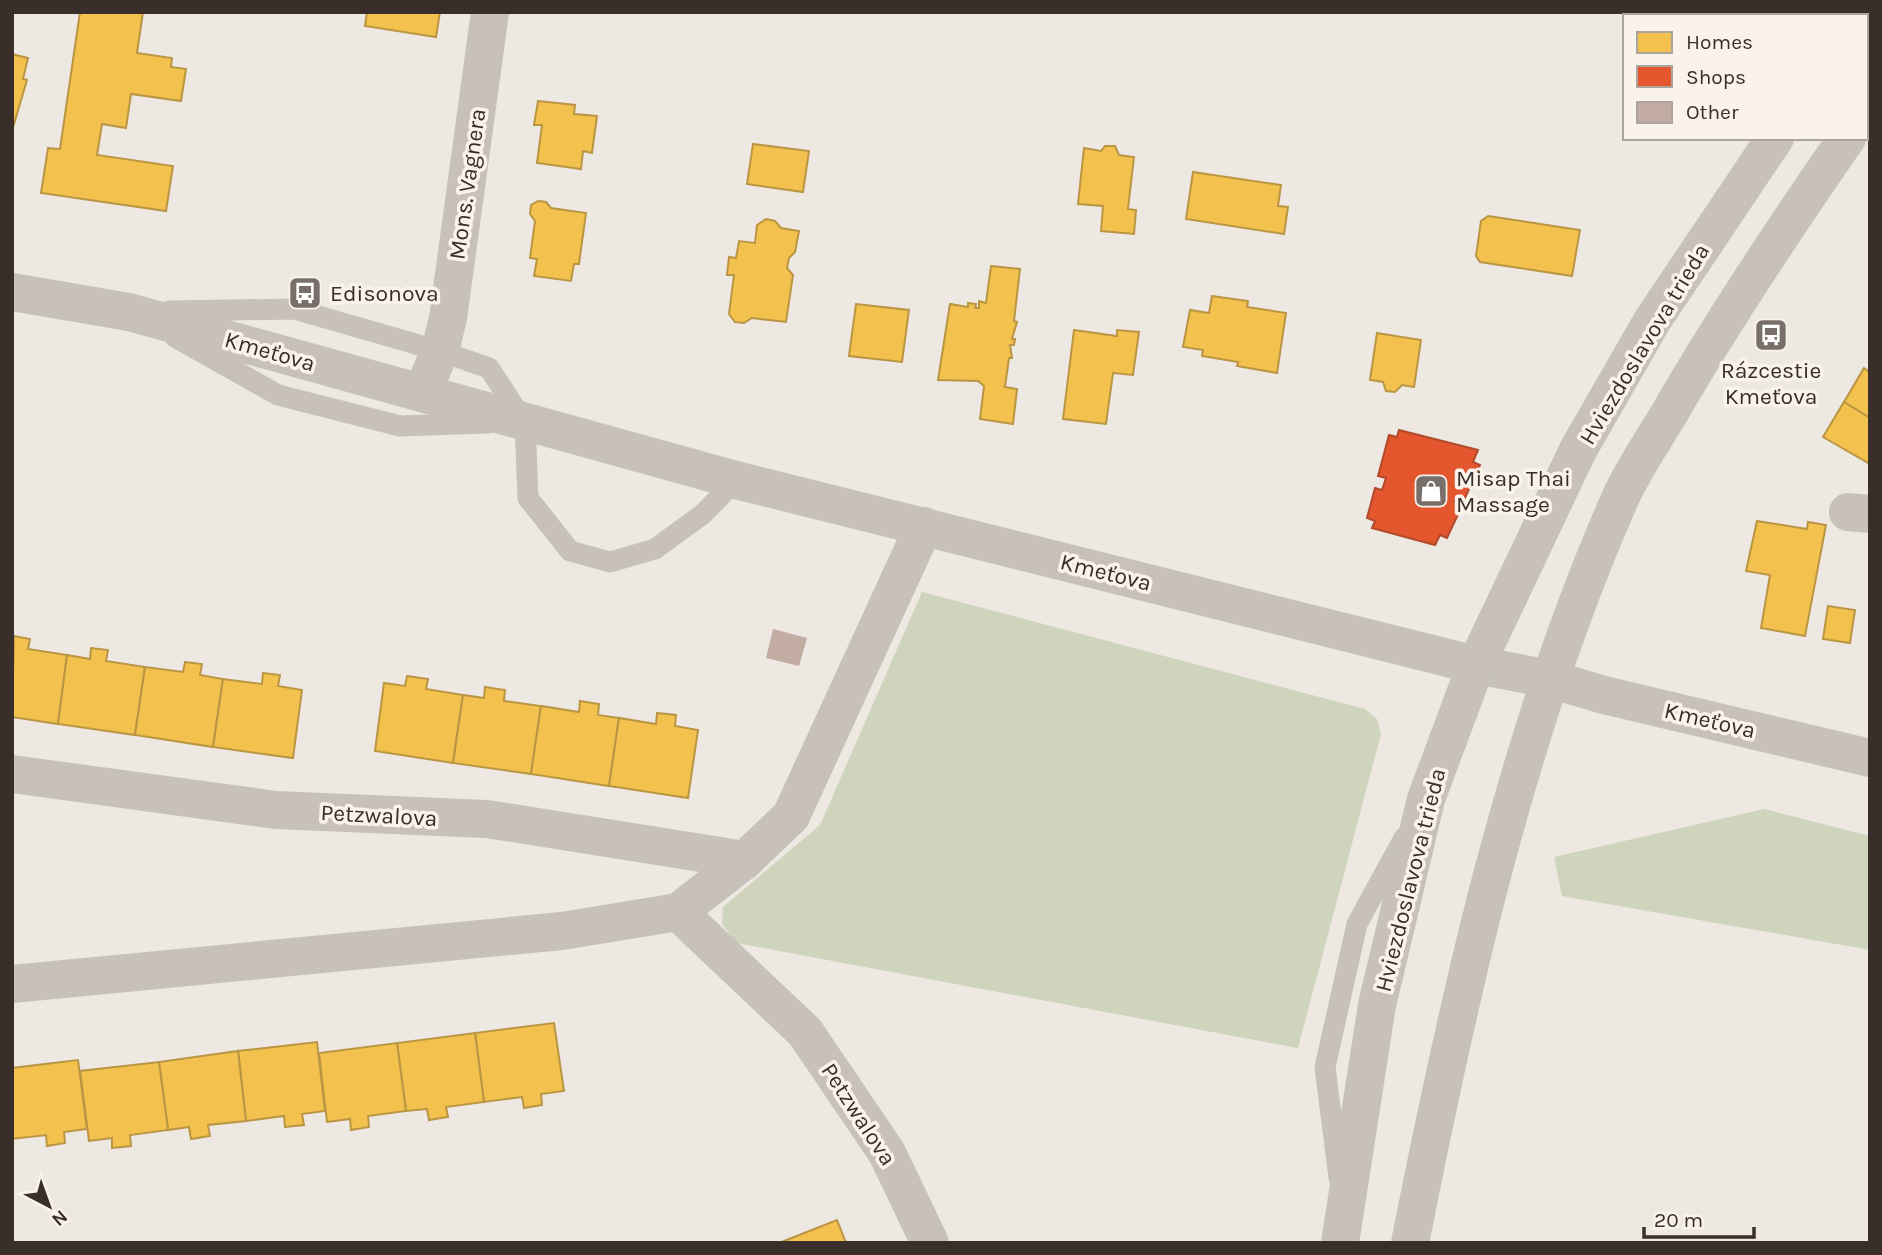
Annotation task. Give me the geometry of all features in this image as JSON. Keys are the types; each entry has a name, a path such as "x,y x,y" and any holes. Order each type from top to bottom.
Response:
{"street":[{"name":"Mons. Vagnera","path":"422,393 440,351 448,318 490,12"},
{"name":"Hviezdoslavova trieda","path":"1342,1229 1377,1005 1426,799 1476,665 1578,450 1652,321 1774,140"},
{"path":"1410,1243 1446,1063 1507,827 1550,679 1620,498 1729,311 1846,140"},
{"name":"Kmeťova","path":"12,292 129,312 736,480 1476,665 1550,679 1604,695 1870,758"},
{"path":"12,984 562,931 678,912 745,860 791,816 923,526"},
{"name":"Petzwalova","path":"12,774 276,810 487,819 745,860"},
{"name":"Petzwalova","path":"678,912 804,1032 887,1153 930,1243"}],"lane":[{"path":"129,312 294,309 489,368 525,422 528,498 570,551 610,562 655,549 703,514 736,480"},
{"path":"129,312 278,395 400,426 525,422"}],"green space":[{"path":"922,592 1365,709 1377,719 1381,734 1298,1048 736,943 722,924 723,907 820,825"},
{"path":"1764,809 1870,836 1870,950 1562,896 1554,857"}],"building: Homes":[{"path":"80,12 143,12 137,53 172,58 171,67 186,69 181,101 131,94 126,128 102,124 97,155 173,166 166,211 41,193 48,148 60,149"},
{"path":"367,12 440,12 436,37 365,26"},
{"path":"12,54 28,58 23,79 27,80 12,131"},
{"path":"538,101 575,105 574,114 597,116 592,153 583,151 581,169 537,163 542,125 534,125"},
{"path":"753,144 809,151 803,192 747,184"},
{"path":"1105,146 1115,146 1119,155 1134,157 1128,209 1136,210 1134,234 1101,231 1103,206 1078,204 1084,148 1101,151"},
{"path":"1193,172 1281,185 1278,206 1288,207 1284,234 1186,219"},
{"path":"538,201 546,202 551,208 586,213 579,264 574,264 571,281 534,276 537,259 530,258 535,221 530,214 531,205"},
{"path":"1488,216 1580,230 1572,276 1480,262 1476,256 1481,221"},
{"path":"766,219 775,221 781,228 799,231 795,252 789,258 787,268 793,275 786,322 752,318 744,323 735,322 729,314 734,275 727,275 729,257 736,258 739,241 755,243 757,225"},
{"path":"991,266 1020,269 1014,321 1017,322 1012,339 1015,339 1014,345 1010,345 1012,358 1009,358 1005,387 1017,389 1013,424 980,419 984,386 978,381 938,380 950,304 968,307 968,303 976,304 975,308 979,308 979,301 986,303"},
{"path":"1212,296 1248,301 1247,307 1286,313 1277,373 1237,366 1238,362 1202,356 1203,350 1183,347 1190,310 1209,313"},
{"path":"856,304 909,310 902,362 849,356"},
{"path":"1074,330 1117,336 1117,330 1139,332 1133,375 1113,373 1106,424 1063,419"},
{"path":"1377,333 1421,340 1414,387 1402,385 1395,392 1386,391 1383,382 1370,380"},
{"path":"1864,368 1870,372 1870,418 1844,402"},
{"path":"1844,402 1870,418 1870,464 1823,437"},
{"path":"1757,521 1807,529 1808,522 1826,525 1805,636 1761,628 1770,575 1746,571"},
{"path":"1828,606 1855,610 1850,643 1823,639"},
{"path":"14,636 30,639 28,649 67,655 58,724 12,717"},
{"path":"91,648 108,650 106,661 145,667 135,735 58,724 67,655 90,659"},
{"path":"185,662 202,664 200,675 223,679 213,747 135,735 145,667 183,672"},
{"path":"263,673 280,675 278,686 302,690 293,758 213,747 223,679 262,684"},
{"path":"407,676 428,679 426,689 463,695 453,763 375,751 384,683 405,686"},
{"path":"485,687 505,690 504,701 541,706 531,774 453,763 463,695 484,698"},
{"path":"580,701 599,704 598,715 619,718 609,786 531,774 541,706 579,712"},
{"path":"657,713 676,715 675,726 698,730 688,798 609,786 619,718 656,724"},
{"path":"554,1023 564,1091 541,1094 542,1105 524,1108 522,1097 484,1102 475,1033"},
{"path":"475,1033 484,1102 446,1107 448,1117 429,1120 427,1109 406,1111 397,1043"},
{"path":"317,1042 325,1111 302,1114 304,1125 285,1127 284,1116 246,1121 238,1051"},
{"path":"397,1043 406,1111 368,1116 369,1127 351,1130 350,1119 327,1122 319,1053"},
{"path":"238,1051 246,1121 208,1125 210,1136 191,1139 189,1127 168,1130 159,1062"},
{"path":"78,1060 87,1129 64,1132 65,1143 47,1146 46,1135 12,1139 12,1068"},
{"path":"159,1062 168,1130 130,1135 131,1146 112,1148 112,1138 89,1141 80,1071"},
{"path":"837,1220 846,1243 779,1243"}],"building: Shops":[{"path":"1399,430 1478,450 1473,462 1480,465 1465,498 1458,495 1454,502 1462,506 1447,538 1440,535 1435,545 1372,528 1375,521 1367,518 1375,488 1382,490 1386,478 1378,476 1389,435 1397,437"}],"building: Other":[{"path":"773,629 807,638 799,666 766,658"}],"place":[{"name":"Edisonova","path":"305,293"},
{"name":"Rázcestie Kmeťova","path":"1771,335"},
{"name":"Misap Thai Massage","path":"1431,491"}]}
